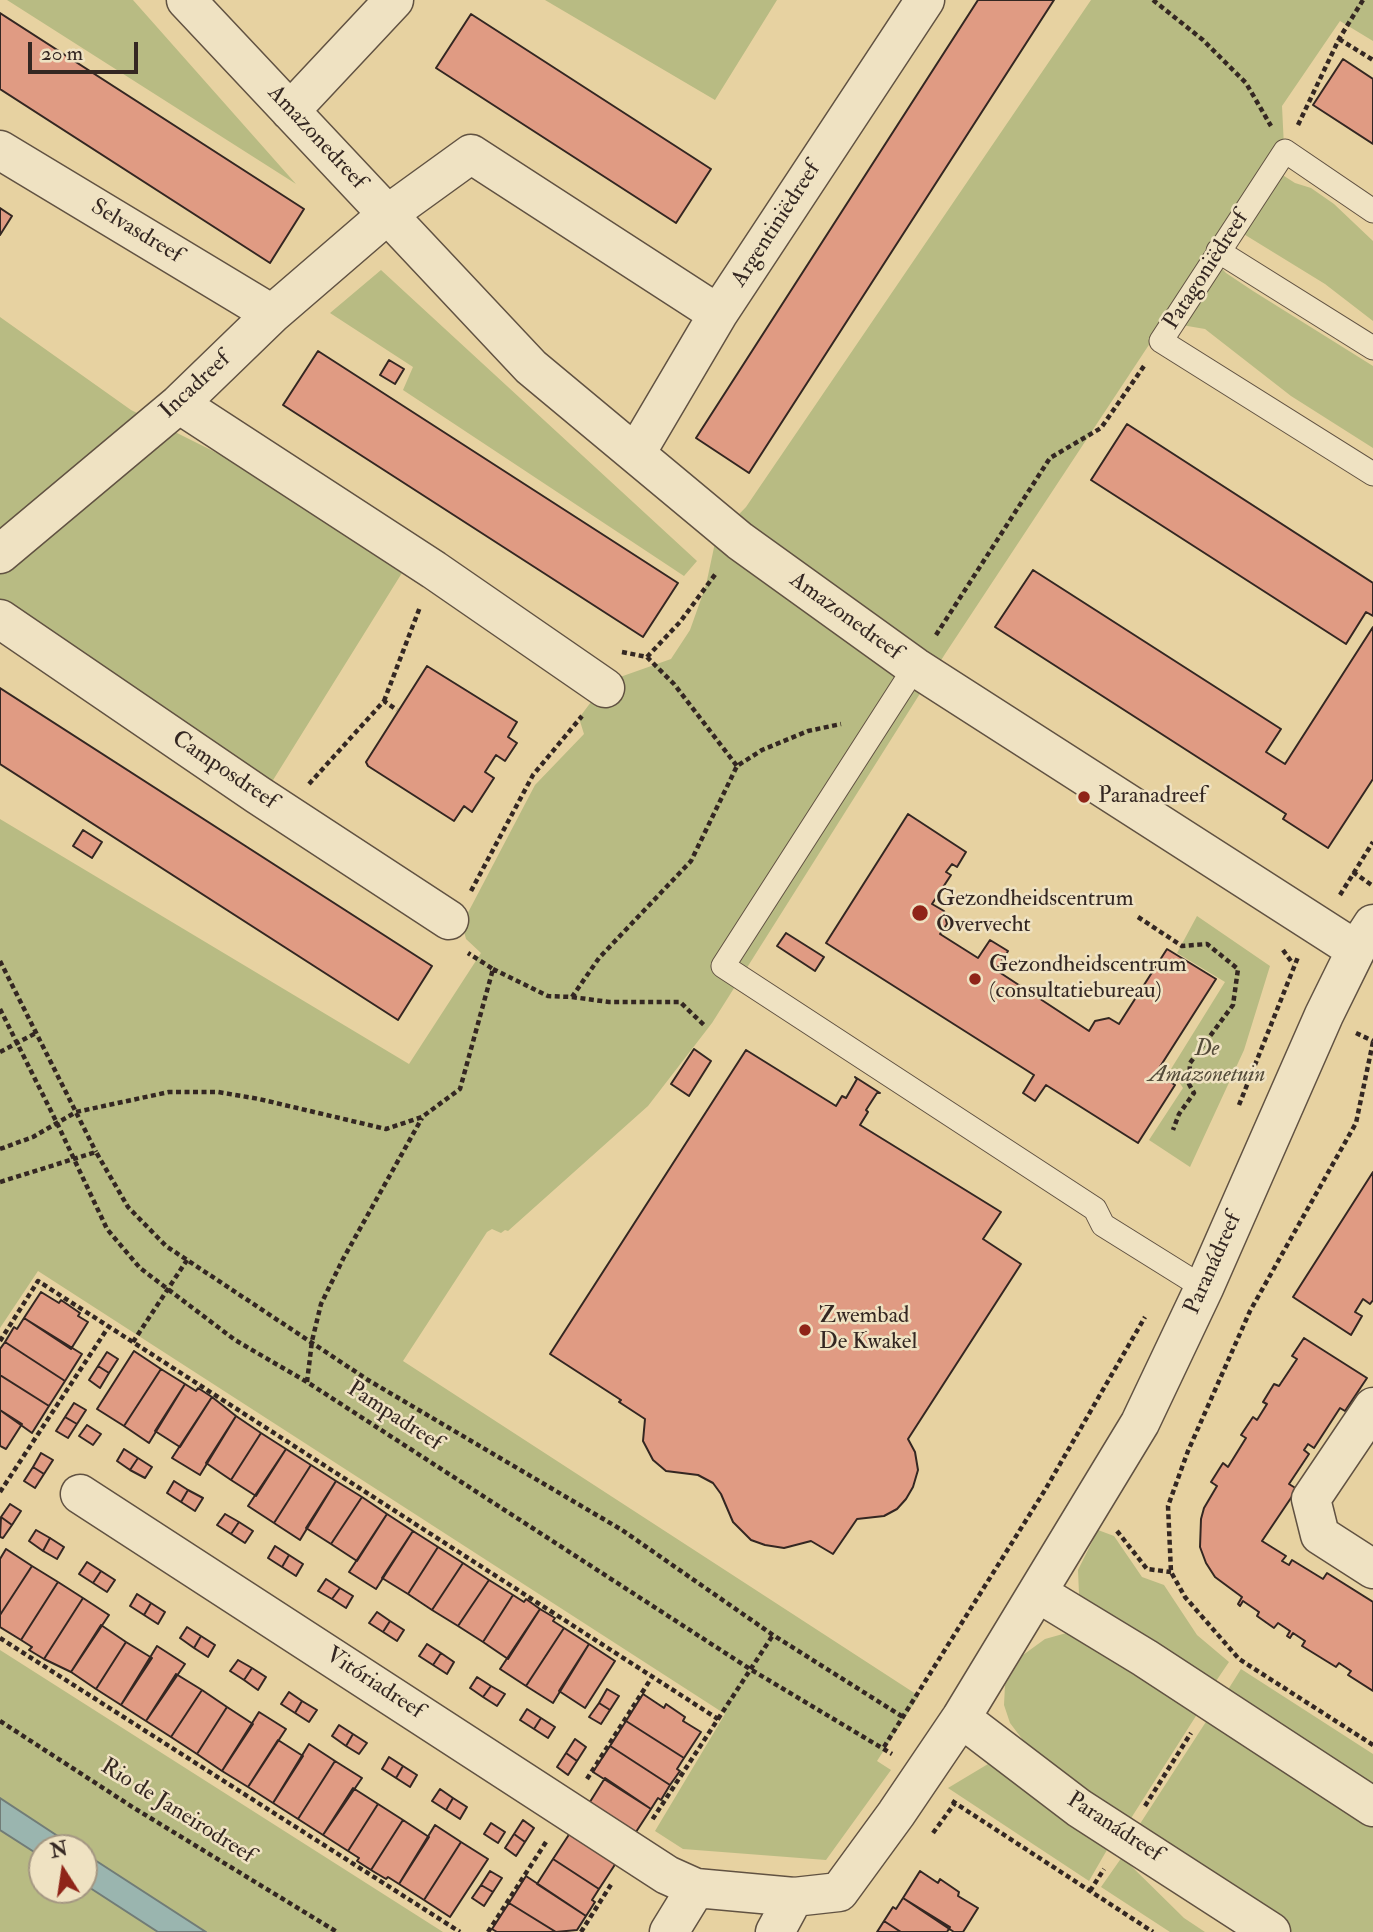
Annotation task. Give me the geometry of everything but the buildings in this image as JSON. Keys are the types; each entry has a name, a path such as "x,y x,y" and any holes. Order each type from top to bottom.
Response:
{"street":[{"name":"Amazonedreef","path":"186,0 531,367 740,541 915,667 1365,937"},
{"path":"290,111 394,0"},
{"name":"Argentiniëdreef","path":"636,453 719,314 925,0"},
{"name":"Selvasdreef","path":"0,150 272,314"},
{"path":"388,214 471,154 719,314"},
{"name":"Incadreef","path":"0,554 179,404 272,314 388,214"},
{"path":"179,404 434,570 605,688"},
{"name":"Camposdreef","path":"0,619 449,920"},
{"name":"Paranádreef","path":"682,1882 794,1898 839,1892 961,1718 1140,1423 1188,1279 1365,937"},
{"path":"1373,1406 1311,1499 1320,1535 1373,1569"},
{"name":"Vitóriadreef","path":"80,1494 631,1852 682,1882"},
{"path":"1038,1593 1145,1658 1373,1807"},
{"name":"Paranádreef","path":"961,1718 1079,1808 1271,1932"},
{"path":"669,1932 682,1882"},
{"path":"775,1932 794,1898"}],"lane":[{"path":"1285,151 1373,211"},
{"name":"Patagoniëdreef","path":"1285,151 1161,341 1373,474"},
{"path":"1218,251 1373,348"},
{"path":"915,667 723,966 1095,1209 1103,1225 1188,1279"}],"path":[{"path":"1153,0 1203,40 1246,83 1285,151"},
{"path":"1285,151 1339,39 1363,0"},
{"path":"1339,39 1373,60"},
{"path":"915,667 1050,458 1101,428 1161,341"},
{"path":"647,657 680,622 740,541"},
{"path":"284,811 384,701 434,570"},
{"path":"705,1025 680,1002 609,1002 548,996 493,969 441,935 477,882 533,775 605,688 620,651 647,657 674,684 737,766"},
{"path":"384,701 397,710"},
{"path":"572,997 600,958 691,861 737,766 762,750 808,731 848,723"},
{"path":"1353,872 1373,886"},
{"path":"1138,917 1182,946 1207,944 1238,969 1233,1005 1190,1063 1189,1084 1194,1093 1179,1114 1173,1130"},
{"path":"0,961 96,1152 128,1207 166,1246 368,1380 622,1530 773,1635 903,1717"},
{"path":"1238,1108 1283,997 1293,964"},
{"path":"0,1150 33,1137 76,1112 169,1092 218,1092 386,1129 422,1117 460,1089 493,969"},
{"name":"Pampadreef","path":"0,1009 58,1123 107,1229 140,1268 235,1340 307,1382 750,1669 884,1747"},
{"path":"0,1052 36,1033"},
{"path":"1373,1042 1356,1123 1250,1311 1188,1451 1168,1506 1171,1572 1185,1597 1239,1659 1373,1745"},
{"path":"307,1382 312,1342 321,1304 422,1117"},
{"path":"0,1182 96,1152"},
{"path":"133,1342 187,1260"},
{"path":"1153,1932 954,1803 884,1747 1045,1490 1188,1279"},
{"path":"0,1341 38,1281 718,1719"},
{"path":"0,1492 108,1326"},
{"path":"581,1932 773,1635"},
{"path":"0,1638 460,1932"},
{"path":"1090,1891 1239,1659"},
{"name":"Rio de Janeirodreef","path":"0,1721 134,1808 337,1932"},
{"path":"930,1837 954,1803"}],"green space":[{"path":"7,0 133,0 296,184"},
{"path":"545,0 777,0 715,100"},
{"path":"1091,0 1373,0 1373,41 1340,21 1282,106 1284,147 1270,167 1295,183 1311,188 1334,204 1373,241 1373,321 1325,284 1229,225 1209,255 1226,273 1373,366 1373,448 1291,396 1205,329 1164,322 945,654 712,1023 648,1106 508,1231 501,1233 492,1229 487,1232 403,1361 919,1696 877,1761 891,1770 826,1860 683,1849 655,1831 725,1714 38,1271 0,1328 0,819 409,1064 481,953 466,939 462,924 535,785 584,734 579,718 606,682 671,659 690,630 706,585 716,538 746,507"},
{"path":"381,270 697,561 684,576 403,390 413,367 330,313"},
{"path":"0,317 131,410 415,552 265,793 0,613"},
{"name":"De Amazonetuin","path":"1197,916 1270,966 1244,1050 1190,1167 1149,1140 1183,1088 1171,1069 1225,982 1177,953"},
{"path":"1098,1530 1114,1536 1142,1577 1164,1585 1197,1635 1229,1662 1212,1687 1085,1604 1079,1594 1078,1570"},
{"path":"1070,1632 1201,1708 1128,1823 1032,1752 1010,1723 1004,1705 1005,1685 1023,1655 1045,1639"},
{"path":"0,1650 443,1932 206,1932 98,1862 98,1834 55,1834 0,1798"},
{"path":"1241,1669 1373,1754 1373,1791 1224,1696"},
{"path":"1211,1714 1373,1818 1373,1932 1292,1932 1136,1830"},
{"path":"988,1764 1111,1843 1089,1881 948,1788"},
{"path":"0,1830 28,1848 28,1904 98,1904 98,1893 158,1932 0,1932"},
{"path":"1122,1857 1184,1918 1205,1932 1170,1932 1101,1887"}],"water":[{"path":"0,1798 55,1834 28,1834 28,1848 0,1830"},
{"path":"98,1862 206,1932 158,1932 98,1893"}],"place":[{"name":"Paranadreef","path":"1084,797"},
{"name":"Gezondheidscentrum Overvecht","path":"920,913"},
{"name":"Gezondheidscentrum (consultatiebureau)","path":"975,979"},
{"name":"Zwembad De Kwakel","path":"805,1330"}]}
